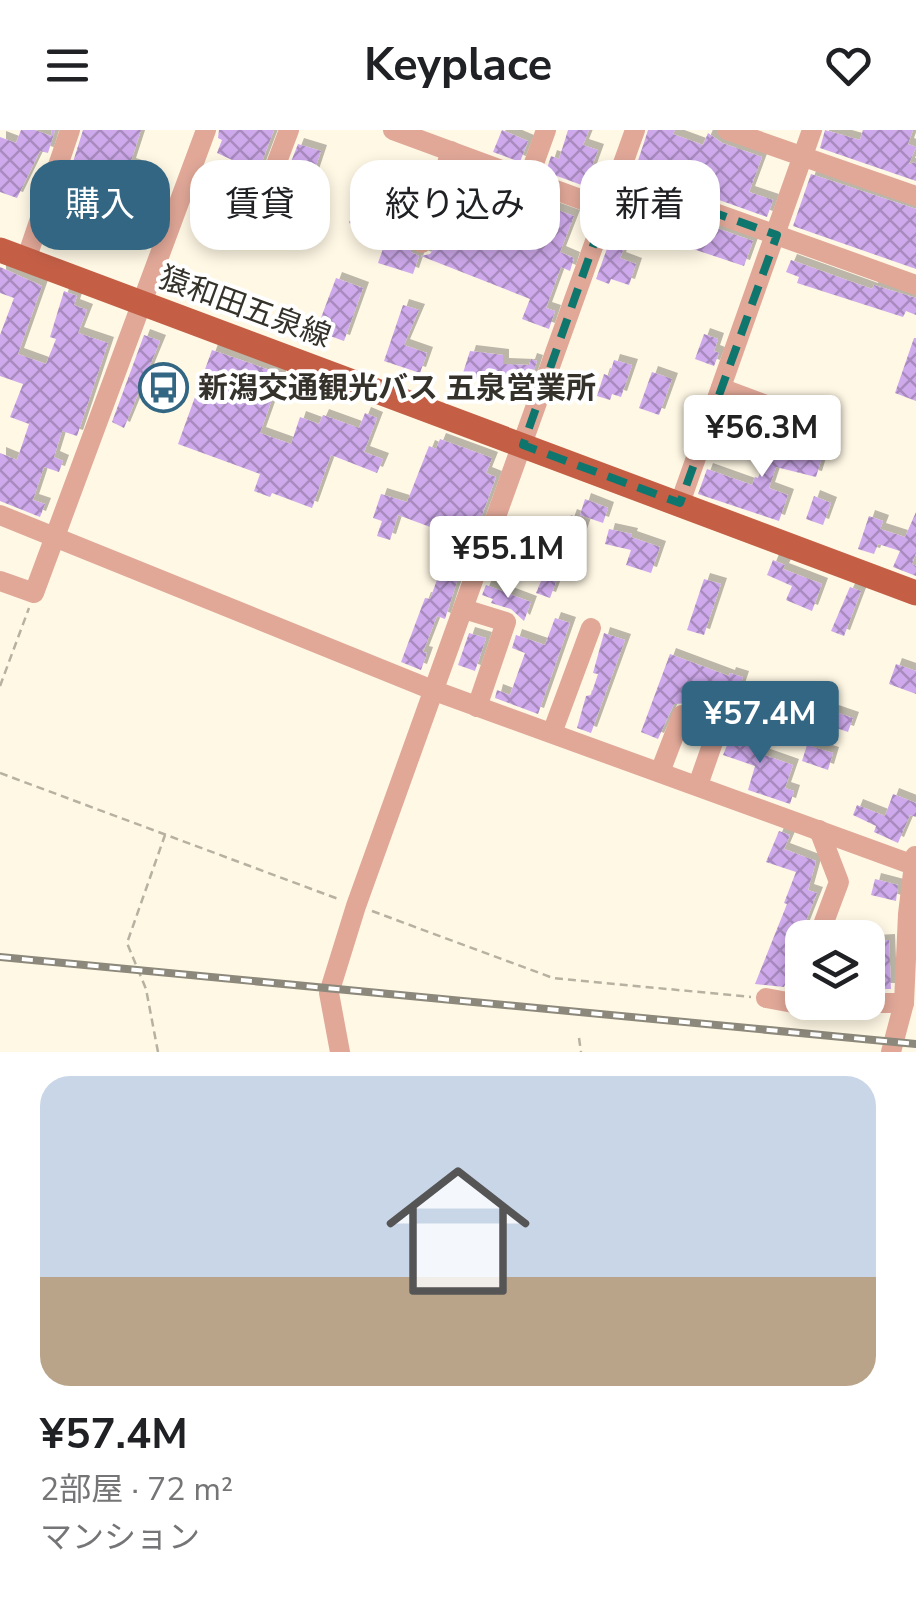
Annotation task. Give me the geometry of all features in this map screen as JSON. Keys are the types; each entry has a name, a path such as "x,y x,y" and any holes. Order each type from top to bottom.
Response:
{"main road":[{"name":"猿和田五泉線","path":"0,250 680,502 916,594"}],"street":[{"path":"26,260 70,130"},
{"path":"0,581 34,593 206,130"},
{"path":"278,160 289,130"},
{"path":"393,130 475,160"},
{"path":"535,160 546,130"},
{"path":"624,160 635,130"},
{"path":"727,130 916,196"},
{"path":"680,502 812,130"},
{"path":"448,160 451,151"},
{"path":"720,215 916,285"},
{"path":"340,1052 329,993 356,906 593,250"},
{"path":"721,388 817,424"},
{"path":"0,515 435,691 915,861 904,1003 892,1052"},
{"path":"464,609 506,622 478,707"},
{"path":"552,734 591,628"},
{"path":"698,785 725,708"},
{"path":"660,772 682,715"},
{"path":"819,830 839,882 825,920"},
{"path":"766,998 785,1001"},
{"path":"885,1003 904,1003"}],"path":[{"path":"0,686 34,593"},
{"path":"0,772 553,978 766,998"},
{"path":"158,1052 146,988 127,943 165,834"},
{"path":"579,1038 582,1052"}],"highlighted area":[{"path":"617,178 777,235 680,503 523,445"}],"building":[{"path":"21,130 51,136 55,130 48,153 40,151 36,160 30,160 30,171 17,198 0,192 0,137 16,143"},
{"path":"83,130 141,130 131,160 74,160"},
{"path":"219,130 274,130 263,160 232,160 217,153 222,140 218,138"},
{"path":"502,130 528,141 521,160 493,152"},
{"path":"568,130 589,130 583,145 598,150 594,160 580,160 580,184 560,177 560,160 550,160 551,156 559,159"},
{"path":"648,130 675,130 673,134 703,145 708,133 722,143 762,157 749,192 773,200 767,217 720,200 720,160 638,160"},
{"path":"825,130 860,140 863,130 913,130 908,144 916,147 909,164 916,162 916,181 820,148"},
{"path":"298,144 321,151 318,160 292,160"},
{"path":"811,174 916,209 916,269 793,226"},
{"path":"560,211 574,216 560,252 574,258 570,271 561,267 546,308 555,311 549,329 522,319 530,299 421,256 433,250 560,250"},
{"path":"720,229 753,241 744,266 696,250 720,250"},
{"path":"382,250 411,250 419,256 413,274 378,263"},
{"path":"606,250 623,250 620,258 636,264 629,285 596,279"},
{"path":"791,260 872,289 874,285 916,298 916,315 906,311 903,317 797,283 799,277 786,272"},
{"path":"0,267 42,286 18,354 46,364 56,339 50,337 64,291 77,296 74,305 87,310 78,333 108,343 77,436 62,431 54,457 63,461 59,472 44,467 33,500 45,504 40,517 0,501 0,453 17,460 29,424 10,417 23,384 0,376 0,335 14,298 0,293"},
{"path":"336,278 363,288 344,341 316,331"},
{"path":"403,305 419,310 404,345 427,353 420,373 384,361"},
{"path":"704,334 718,339 714,351 719,353 714,366 695,359"},
{"path":"144,335 160,341 124,428 112,422"},
{"path":"916,338 916,401 895,393"},
{"path":"212,350 281,374 260,433 291,444 300,417 319,424 323,415 359,428 365,413 377,418 364,452 383,459 377,473 331,455 312,508 272,493 270,497 254,491 260,474 178,444"},
{"path":"470,351 503,355 503,364 529,365 531,359 537,361 529,385 463,373"},
{"path":"614,360 632,365 621,397 612,394 610,400 597,396 604,374 609,376"},
{"path":"652,372 672,379 659,415 639,408"},
{"path":"775,430 792,436 788,446 822,457 816,477 776,467 769,488 788,495 779,521 698,494 707,469 752,485"},
{"path":"440,439 492,458 486,473 496,477 470,548 461,544 457,554 443,549 449,534 398,515 390,540 377,536 382,521 373,518 381,494 407,502 429,446 436,449"},
{"path":"814,496 831,503 823,525 806,519"},
{"path":"585,499 608,508 603,523 580,515"},
{"path":"916,512 916,553 912,564 916,566 916,576 893,567 900,551 878,544 874,554 858,549 869,516 883,521 880,529 905,537"},
{"path":"571,515 586,521 569,568 562,566 550,598 536,593"},
{"path":"609,529 660,547 651,573 626,565 631,550 605,544"},
{"path":"773,560 785,565 783,569 822,584 812,611 786,600 792,586 767,575"},
{"path":"441,569 459,575 445,619 437,616 423,652 427,653 421,670 401,662 425,598 430,599"},
{"path":"704,579 721,584 704,635 687,630"},
{"path":"486,585 531,602 524,621 511,609 491,603 493,599 482,595"},
{"path":"850,587 861,591 844,636 831,631"},
{"path":"555,618 570,623 538,714 495,698 497,690 510,695 525,653 512,648 516,635 545,645"},
{"path":"469,633 486,638 475,671 458,665"},
{"path":"604,633 625,640 591,733 577,728 586,696 591,695 598,674 593,673"},
{"path":"670,654 729,676 730,673 743,677 737,695 722,690 707,718 696,714 688,703 674,704 658,739 641,732"},
{"path":"896,664 916,671 916,694 889,684"},
{"path":"824,708 853,718 848,732 819,722"},
{"path":"737,721 755,728 749,745 757,748 756,752 793,765 785,788 794,791 790,804 748,790 755,766 723,755"},
{"path":"807,745 833,753 828,770 802,761"},
{"path":"893,794 916,803 916,817 910,815 898,843 874,832 876,826 853,815 857,805 885,816"},
{"path":"779,831 790,835 784,849 816,861 808,890 817,893 806,920 785,920 784,987 755,984 796,872 766,862"},
{"path":"875,879 898,885 896,901 871,895"},
{"path":"885,940 889,940 891,989 885,989"}],"railway":[{"path":"0,957 916,1044"}],"place":[{"name":"新潟交通観光バス 五泉営業所","path":"163,388"}]}
